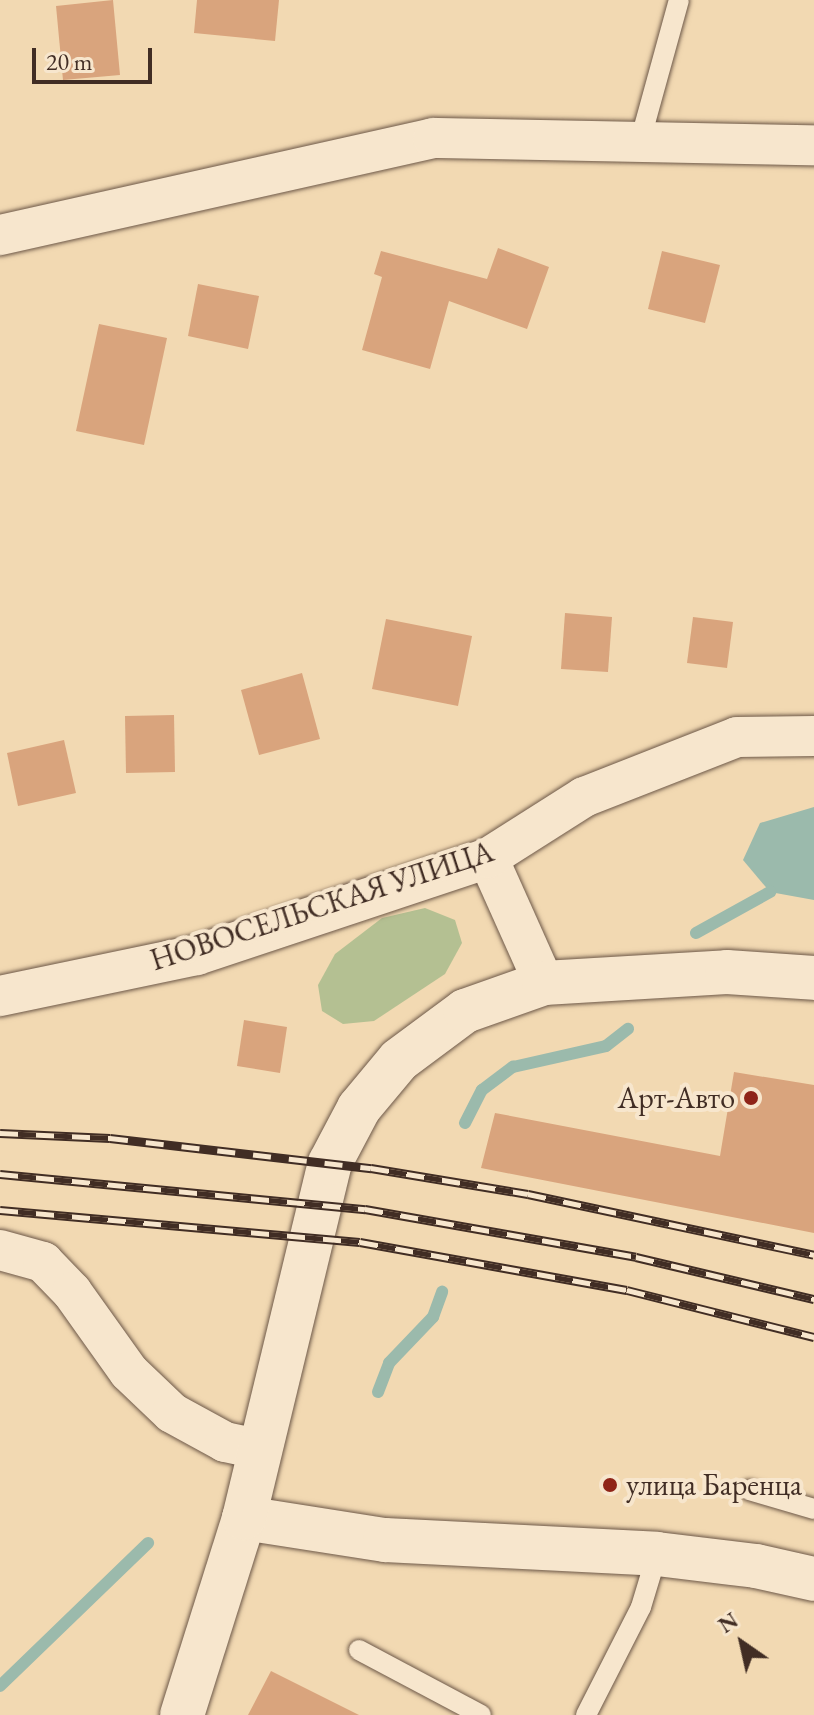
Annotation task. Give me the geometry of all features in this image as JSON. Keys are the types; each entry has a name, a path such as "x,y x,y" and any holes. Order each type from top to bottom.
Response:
{"street":[{"path":"0,235 433,138 639,145 814,145"},
{"name":"НОВОСЕЛЬСКАЯ УЛИЦА","path":"0,996 197,955 488,858 584,797 737,737 814,736"},
{"path":"488,858 544,983"},
{"path":"182,1715 244,1518 330,1163 359,1108 399,1060 465,1011 544,983 727,972 814,978"},
{"path":"0,1250 43,1262 72,1292 129,1372 172,1413 225,1442 259,1449"},
{"path":"244,1518 385,1540 657,1554 756,1566 814,1579"}],"lane":[{"path":"639,145 679,0"},
{"path":"749,1490 814,1509"},
{"path":"586,1715 641,1607 657,1554"},
{"path":"359,1650 481,1715"}],"green space":[{"path":"425,908 455,920 462,943 445,974 374,1021 343,1024 322,1011 318,985 335,954 382,918"}],"shaded area":[{"path":"814,807 814,900 770,892 743,860 760,823"}],"building":[{"path":"113,0 120,75 63,80 56,6"},
{"path":"197,0 279,0 275,41 194,33"},
{"path":"498,248 549,267 527,329 449,301 430,369 362,350 382,277 374,274 381,251 487,279"},
{"path":"662,251 720,265 705,323 648,309"},
{"path":"198,284 259,296 248,349 188,336"},
{"path":"99,324 167,338 144,445 76,431"},
{"path":"565,613 612,617 608,672 561,669"},
{"path":"693,617 733,622 727,668 687,663"},
{"path":"386,619 472,636 458,706 372,689"},
{"path":"302,673 320,739 259,755 241,690"},
{"path":"174,715 175,772 126,773 125,716"},
{"path":"64,740 76,793 18,806 7,753"},
{"path":"244,1020 287,1027 280,1073 237,1066"},
{"path":"734,1072 814,1085 814,1233 481,1168 495,1113 720,1156"},
{"path":"271,1671 359,1715 248,1715"}],"waterway":[{"path":"696,933 770,892"},
{"path":"465,1123 482,1090 513,1067 606,1046 628,1029"},
{"path":"378,1392 389,1363 433,1317 442,1292"},
{"path":"0,1686 148,1543"}],"railway":[{"path":"0,1133 110,1138 371,1168 528,1194 814,1255"},
{"path":"0,1174 365,1209 636,1257 814,1299"},
{"path":"0,1210 360,1242 627,1290 814,1337"}],"place":[{"name":"Арт-Авто","path":"751,1098"},
{"name":"улица Баренца","path":"610,1485"}]}
